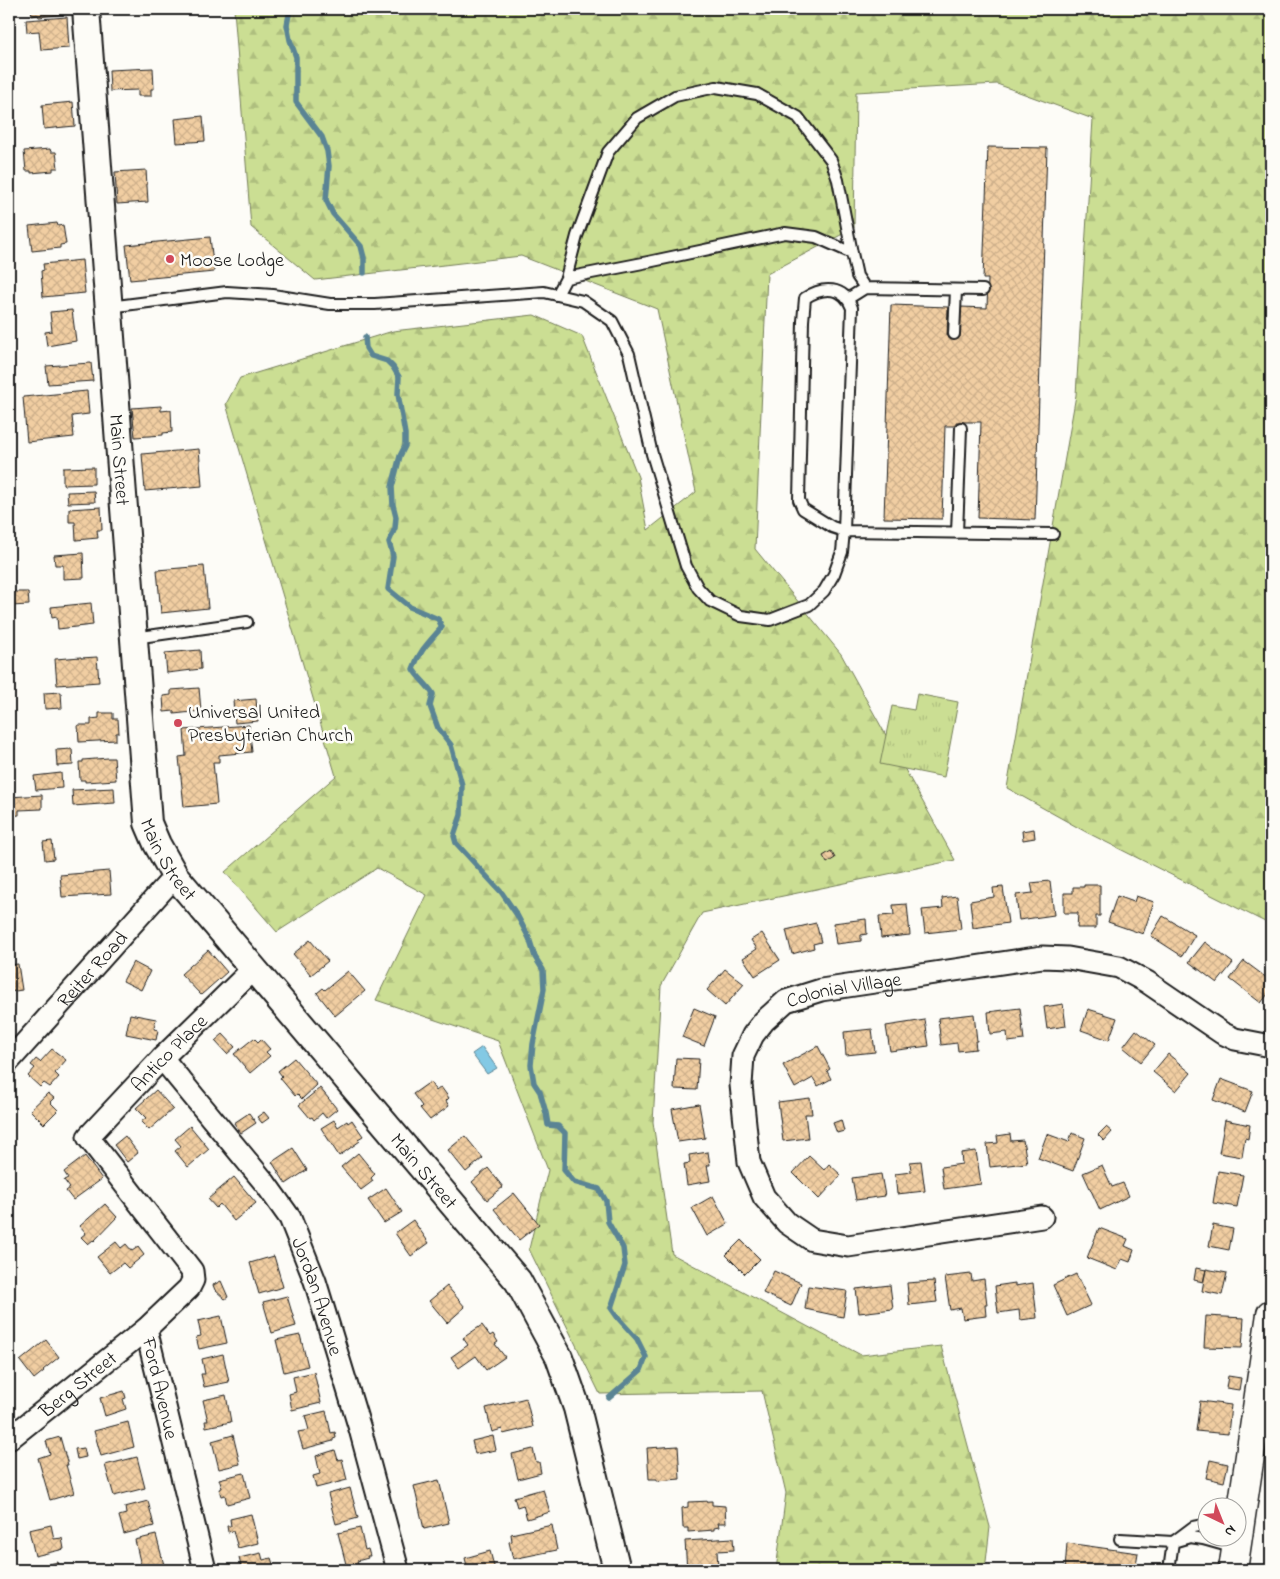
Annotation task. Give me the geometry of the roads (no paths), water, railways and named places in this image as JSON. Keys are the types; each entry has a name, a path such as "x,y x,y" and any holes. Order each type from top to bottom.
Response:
{"main road":[{"path":"1243,1496 1271,1314"}],"street":[{"name":"Main Street","path":"86,9 148,823 156,844 175,876 518,1281 560,1357 574,1400 616,1570"},
{"name":"Reiter Road","path":"9,1061 175,876"},
{"name":"Colonial Village","path":"1042,1217 848,1246 812,1240 787,1223 764,1197 749,1162 741,1085 743,1056 753,1035 764,1021 786,1001 821,990 1051,957 1068,958 1118,967 1147,982 1222,1033 1235,1039 1271,1046"},
{"name":"Antico Place","path":"88,1137 162,1058 253,969"},
{"name":"Jordan Avenue","path":"162,1058 265,1183 290,1218 324,1309 360,1429 398,1570"},
{"name":"Ford Avenue","path":"88,1137 192,1271 193,1280 189,1288 146,1329 205,1570"},
{"name":"Berg Street","path":"9,1439 146,1329"}],"lane":[{"path":"557,295 566,278 577,236 608,152 637,118 675,96 716,87 757,94 798,118 832,160 838,180 857,276 865,288"},
{"path":"566,278 785,233 816,237 852,253"},
{"path":"849,298 865,288 983,290"},
{"path":"109,307 227,292 273,294 330,304 376,304 544,292 583,301 612,321 629,354 652,454 686,566 698,588 710,601 740,616 770,620 809,605 824,591 834,574 842,552 844,531 852,308 849,298 841,292 825,290 814,292 806,298 802,321 799,490 799,500 802,509 844,531 1053,534"},
{"path":"954,334 956,290"},
{"path":"957,532 961,428"},
{"path":"134,638 247,622"},
{"path":"1169,1570 1173,1542 1193,1527 1198,1526"},
{"path":"1120,1539 1173,1542 1190,1538 1198,1539"}],"water":[{"path":"482,1047 497,1068 487,1074 472,1054"}],"waterway":[{"path":"290,9 287,25 296,57 296,102 322,137 327,151 329,166 326,200 333,214 361,246 364,258 364,273"},
{"path":"365,337 366,348 371,356 387,361 399,377 398,394 405,434 405,446 400,456 392,487 396,517 395,528 389,542 393,556 388,589 410,607 438,619 442,627 422,651 413,669 433,694 430,706 438,728 451,745 462,785 461,815 454,836 456,843 502,893 517,915 529,938 535,957 543,970 544,989 533,1044 531,1065 534,1083 540,1092 548,1125 558,1126 565,1133 564,1170 574,1182 599,1189 606,1201 608,1222 623,1248 625,1265 611,1308 637,1339 646,1357 641,1370 609,1398"}],"place":[{"name":"Moose Lodge","path":"170,259"},
{"name":"Universal United Presbyterian Church","path":"178,723"}]}
